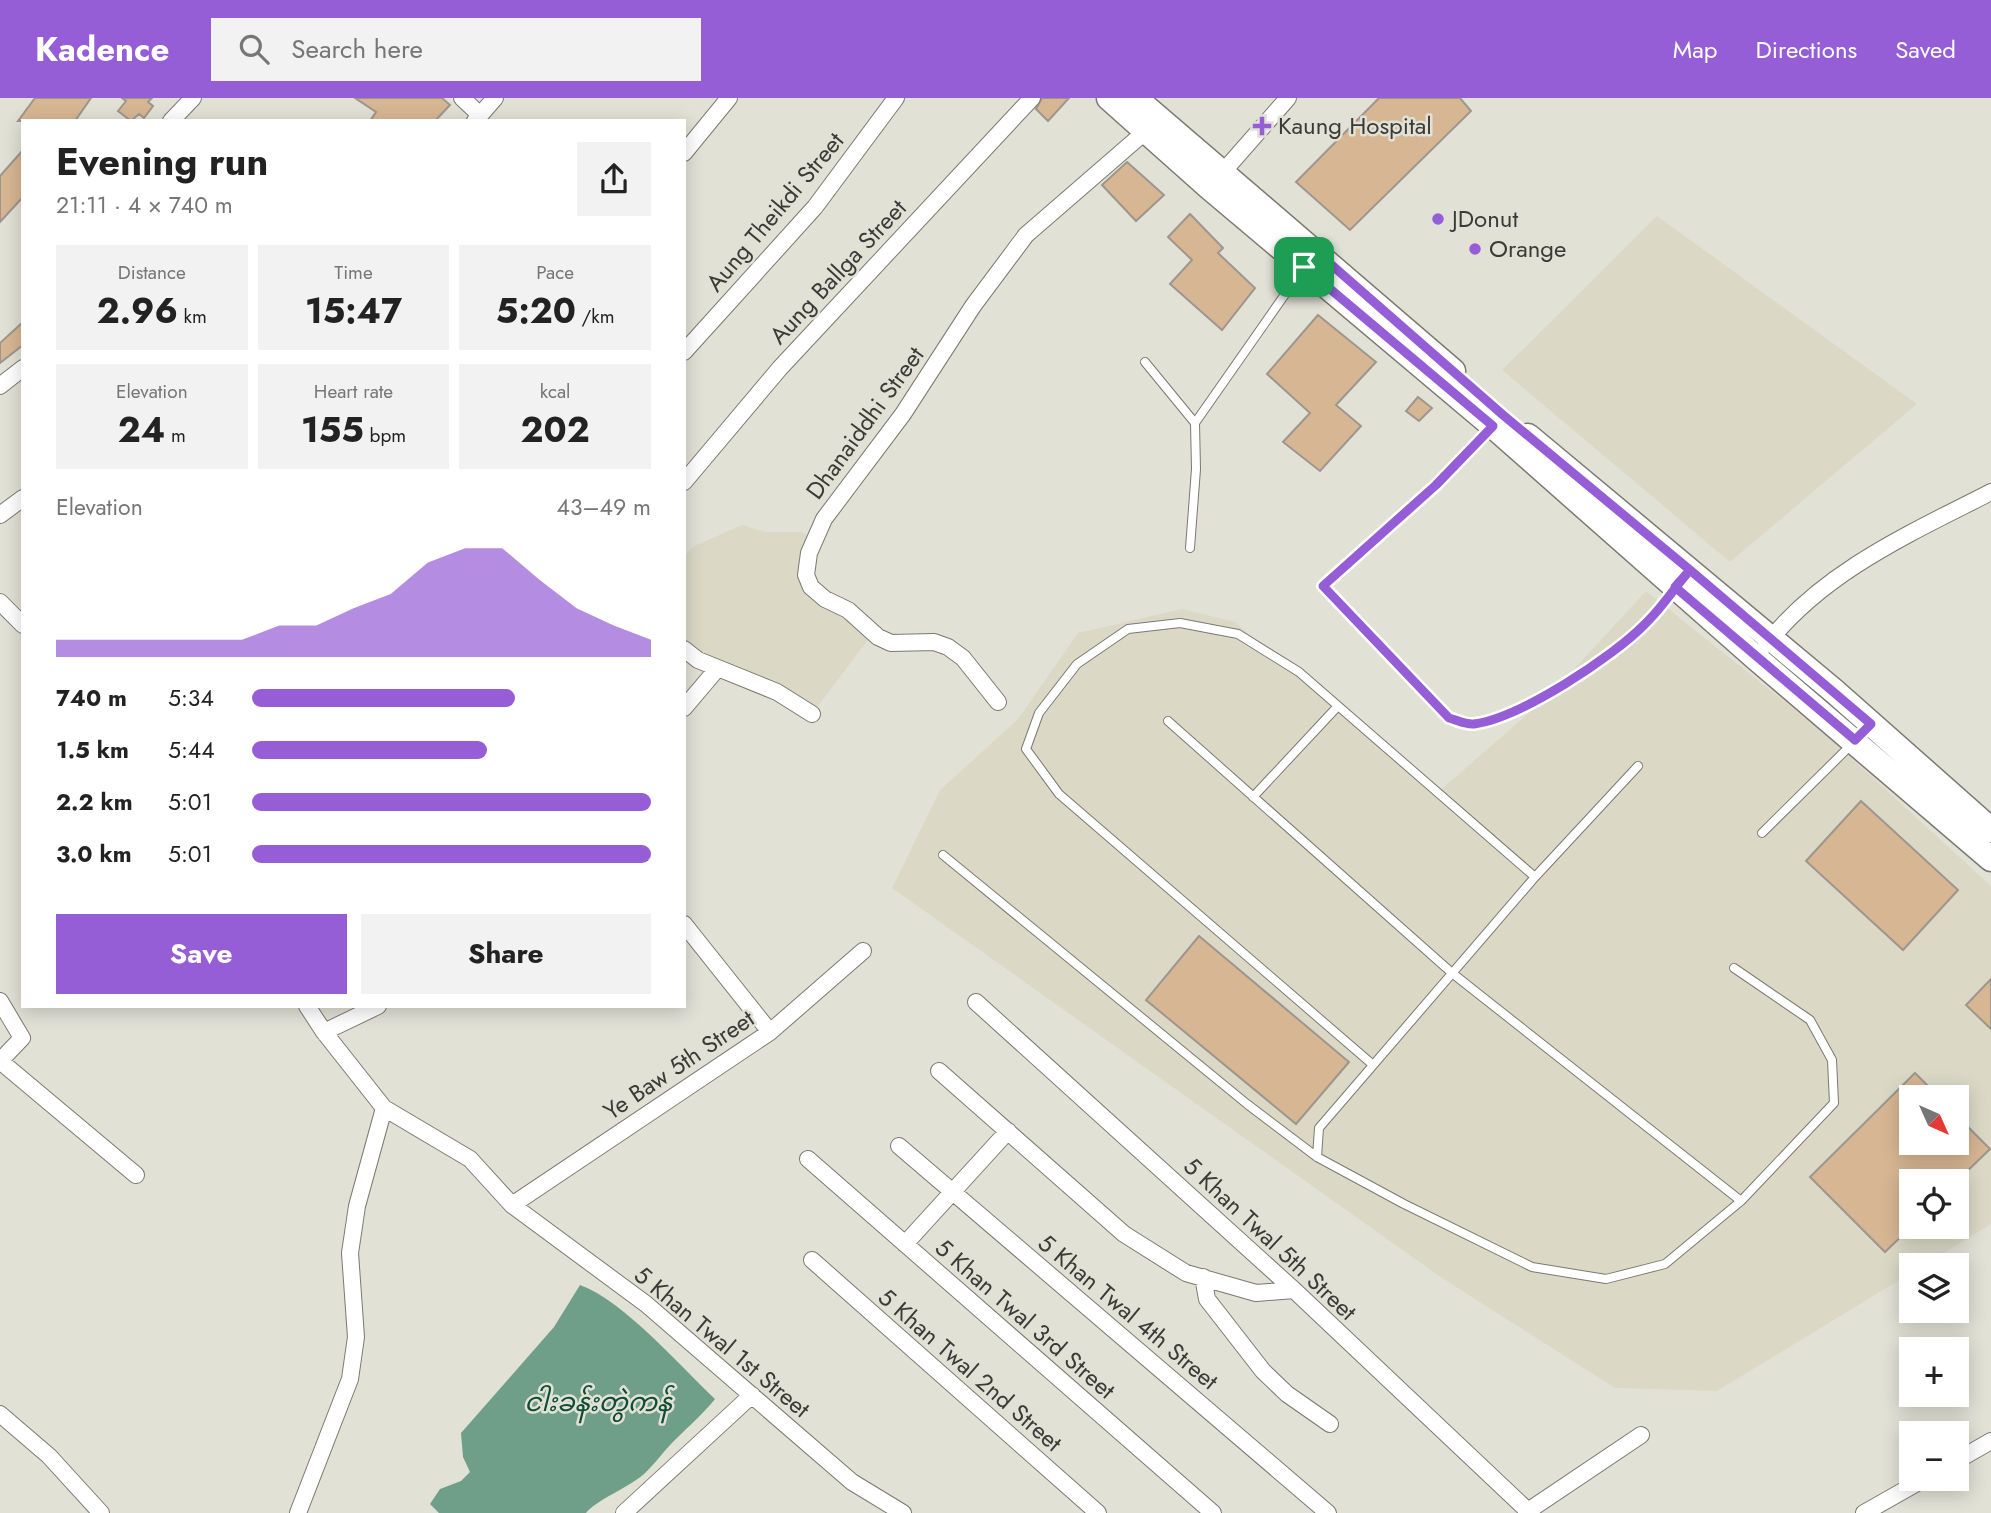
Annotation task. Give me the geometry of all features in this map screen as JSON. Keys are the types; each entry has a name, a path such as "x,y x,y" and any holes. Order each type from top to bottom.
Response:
{"main road":[{"path":"1109,98 1146,131 1503,415 1683,579 1756,658 1863,732 1991,830"},
{"path":"1135,98 1223,172 1311,260 1493,426 1683,579 1772,638 1991,859"}],"street":[{"path":"173,119 193,98"},
{"path":"462,98 478,118 495,98"},
{"path":"686,151 729,98"},
{"name":"Aung Theikdi Street","path":"686,350 815,207 896,98"},
{"name":"Aung Ballga Street","path":"686,480 780,368 1032,98"},
{"path":"1223,172 1288,98"},
{"name":"Dhanaiddhi Street","path":"998,702 962,658 948,647 934,642 891,643 878,637 848,610 825,599 811,587 806,575 808,553 824,519 903,414 973,306 1026,235 1146,131"},
{"path":"0,386 21,370"},
{"path":"1756,658 1791,614 1869,556 1991,492"},
{"path":"0,515 21,499"},
{"path":"0,602 21,623"},
{"path":"686,651 717,669 777,692 812,714"},
{"path":"686,706 717,669"},
{"path":"686,927 770,1032"},
{"name":"Ye Baw 5th Street","path":"512,1205 770,1032 863,951"},
{"path":"0,1001 22,1038 0,1061 136,1175"},
{"name":"5 Khan Twal 5th Street","path":"976,1002 1294,1290 1527,1512"},
{"path":"298,1513 350,1379 356,1337 350,1253 357,1206 384,1108 308,1008"},
{"path":"324,1032 374,1008"},
{"path":"940,1071 1124,1234 1186,1273 1256,1293 1294,1290"},
{"name":"5 Khan Twal 1st Street","path":"384,1108 470,1159 512,1205 646,1304 852,1482 903,1513"},
{"path":"905,1244 1008,1131"},
{"name":"5 Khan Twal 4th Street","path":"899,1146 1328,1513"},
{"name":"5 Khan Twal 3rd Street","path":"808,1159 1213,1513"},
{"name":"5 Khan Twal 2nd Street","path":"812,1260 1098,1513"},
{"path":"1203,1278 1207,1299 1262,1371 1287,1394 1330,1424"},
{"path":"624,1513 752,1395"},
{"path":"0,1414 48,1456 101,1513"},
{"path":"1527,1512 1641,1435"},
{"path":"1969,1454 1991,1441"},
{"path":"1864,1513 1903,1491"}],"lane":[{"path":"1190,548 1196,469 1195,423 1311,260"},
{"path":"1145,362 1195,423"},
{"path":"1493,426 1436,485 1323,586 1449,718 1471,725 1496,719 1537,700 1593,665 1645,625 1683,579"},
{"path":"1372,1064 1059,794 1026,749 1039,713 1077,664 1128,629 1180,623 1238,634 1299,672 1535,877"},
{"path":"1253,797 1338,706"},
{"path":"1168,721 1452,973 1741,1201"},
{"path":"1762,834 1863,732"},
{"path":"1317,1157 1319,1128 1535,877 1638,766"},
{"path":"943,855 1247,1104 1317,1157 1404,1204 1532,1267 1606,1279 1665,1264 1741,1201 1834,1103 1832,1060 1810,1020 1734,968"}],"shaded area":[{"path":"1657,216 1917,404 1730,562 1502,370"},
{"path":"742,525 765,532 801,532 820,543 816,563 806,584 871,636 812,714 686,650 686,554 694,546"},
{"path":"1646,591 1824,733 1991,886 1991,1224 1969,1237 1969,1169 1899,1169 1899,1239 1966,1239 1944,1253 1899,1253 1899,1280 1717,1391 1615,1388 1442,1278 892,888 940,790 1018,719 1078,633 1182,609 1235,622 1436,794 1553,692"}],"water":[{"name":"ငါးခန်းတွဲကန်","path":"580,1285 597,1293 633,1319 715,1399 644,1474 586,1513 439,1513 430,1504 440,1489 461,1481 470,1472 463,1457 461,1433 554,1327"}],"building":[{"path":"35,98 91,98 76,119 18,121"},
{"path":"122,98 152,98 148,102 153,106 144,118 139,114 128,119 118,111 126,101"},
{"path":"355,98 442,98 450,105 437,119 371,119 376,112"},
{"path":"1042,98 1069,98 1048,121 1036,109"},
{"path":"1379,98 1460,98 1471,111 1350,230 1296,182"},
{"path":"21,152 21,199 0,222 0,176"},
{"path":"1127,162 1164,195 1136,221 1102,185"},
{"path":"1190,214 1223,248 1218,253 1255,288 1222,330 1170,284 1192,260 1168,237"},
{"path":"1318,315 1376,362 1336,405 1361,426 1320,471 1283,442 1310,413 1267,374"},
{"path":"21,324 21,347 0,363 0,343"},
{"path":"1418,397 1432,408 1419,421 1406,411"},
{"path":"1861,801 1958,890 1903,950 1806,861"},
{"path":"1199,936 1349,1062 1296,1124 1146,1000"},
{"path":"1991,979 1991,1029 1966,1005"},
{"path":"1915,1073 1927,1085 1903,1085"},
{"path":"1899,1089 1899,1155 1969,1155 1969,1128 1990,1149 1969,1169 1899,1169 1899,1239 1885,1252 1810,1177"}],"place":[{"name":"Kaung Hospital","path":"1262,126"},
{"name":"JDonut","path":"1438,219"},
{"name":"Orange","path":"1475,249"}],"route":[{"path":"1304,267 1318,253 1503,415 1690,570 1675,587 1855,740 1871,724 1690,570 1675,587 1645,625 1593,665 1537,700 1496,719 1471,725 1449,718 1323,586 1436,485 1493,426 1304,267"}]}
